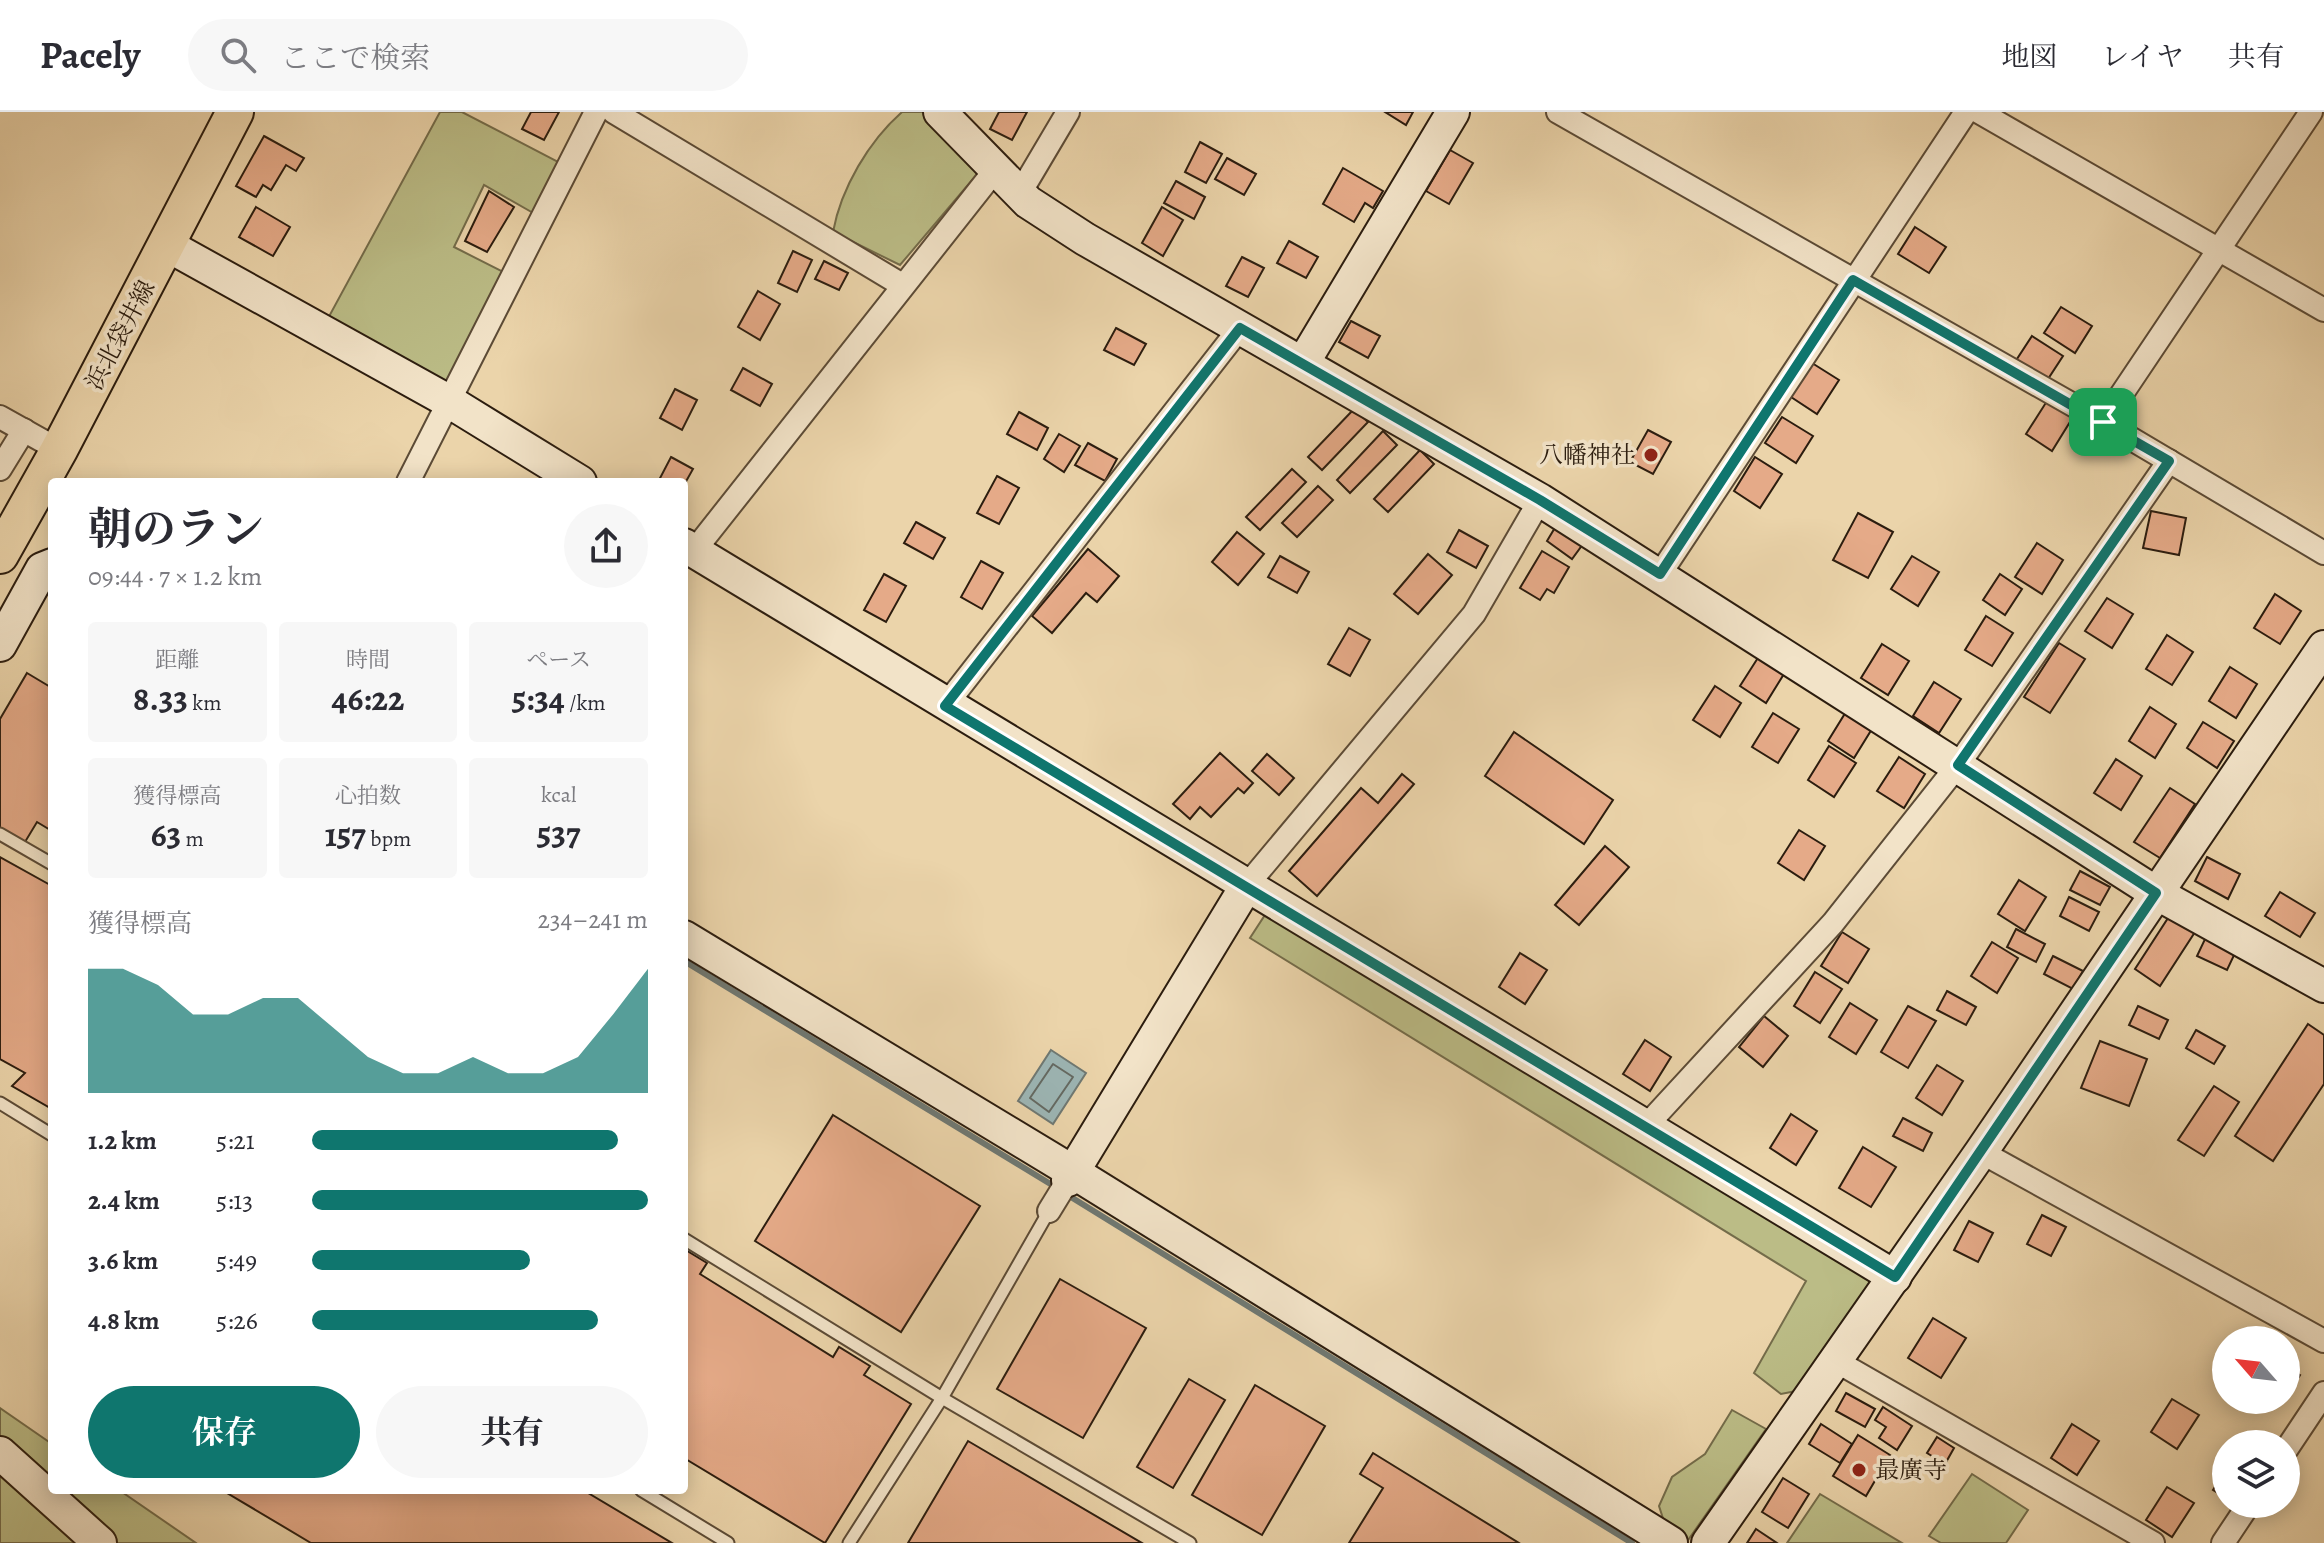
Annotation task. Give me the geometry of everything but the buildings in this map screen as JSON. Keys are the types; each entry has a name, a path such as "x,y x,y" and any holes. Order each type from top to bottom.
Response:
{"main road":[{"name":"浜北袋井線","path":"0,555 59,450 235,112"}],"street":[{"path":"410,478 596,112"},
{"path":"614,112 902,285"},
{"path":"940,112 1020,193 1085,239 1540,500 2156,893 2324,986"},
{"path":"1020,193 1068,112"},
{"path":"1303,363 1453,112"},
{"path":"1558,112 2103,422 2324,553"},
{"path":"1660,574 1966,112"},
{"path":"1979,112 2324,310"},
{"path":"2103,422 2311,112"},
{"path":"688,554 996,169"},
{"path":"167,245 450,402 574,478"},
{"path":"945,706 1240,328"},
{"path":"0,417 59,450"},
{"path":"0,469 24,430"},
{"path":"1646,1126 1833,923 1958,765 2169,461"},
{"path":"1049,1211 1247,885 1474,614 1540,500"},
{"path":"688,556 1247,885 1895,1277"},
{"path":"0,645 42,569 48,567"},
{"path":"1708,1543 1981,1152 2324,647"},
{"path":"688,939 1671,1543"},
{"path":"1981,1152 2324,1341"},
{"path":"1836,1361 2153,1543"},
{"path":"2299,1430 2324,1393"},
{"path":"0,1453 100,1543"},
{"path":"2223,1543 2240,1518"}],"lane":[{"path":"0,834 48,862"},
{"path":"0,1103 48,1133"},
{"path":"849,1543 942,1398 1049,1211"},
{"path":"688,1241 942,1398 1190,1543"},
{"path":"648,1494 728,1543"}],"green space":[{"path":"440,112 462,112 568,167 535,214 484,185 454,247 513,277 454,393 326,322"},
{"path":"902,112 923,112 979,172 900,265 833,232 858,166 878,137"},
{"path":"1274,901 1880,1268 1801,1390 1781,1394 1754,1373 1806,1281 1250,938"},
{"path":"0,1408 48,1441 48,1494 125,1494 196,1543 0,1543"},
{"path":"1732,1410 1766,1429 1686,1543 1671,1543 1659,1506 1672,1477 1705,1454"},
{"path":"1972,1474 2028,1510 2006,1543 1941,1543 1929,1536"},
{"path":"1820,1494 1902,1543 1787,1543"}],"water":[{"path":"1051,1050 1086,1073 1053,1124 1018,1101"}],"waterway":[{"path":"688,963 1057,1188"},
{"path":"1066,1194 1632,1543"}],"place":[{"name":"八幡神社","path":"1651,455"},
{"name":"最廣寺","path":"1859,1470"}],"route":[{"path":"1853,280 2103,422 2169,461 1958,765 2156,893 1895,1277 945,706 1240,328 1540,500 1660,574 1853,280"}]}
